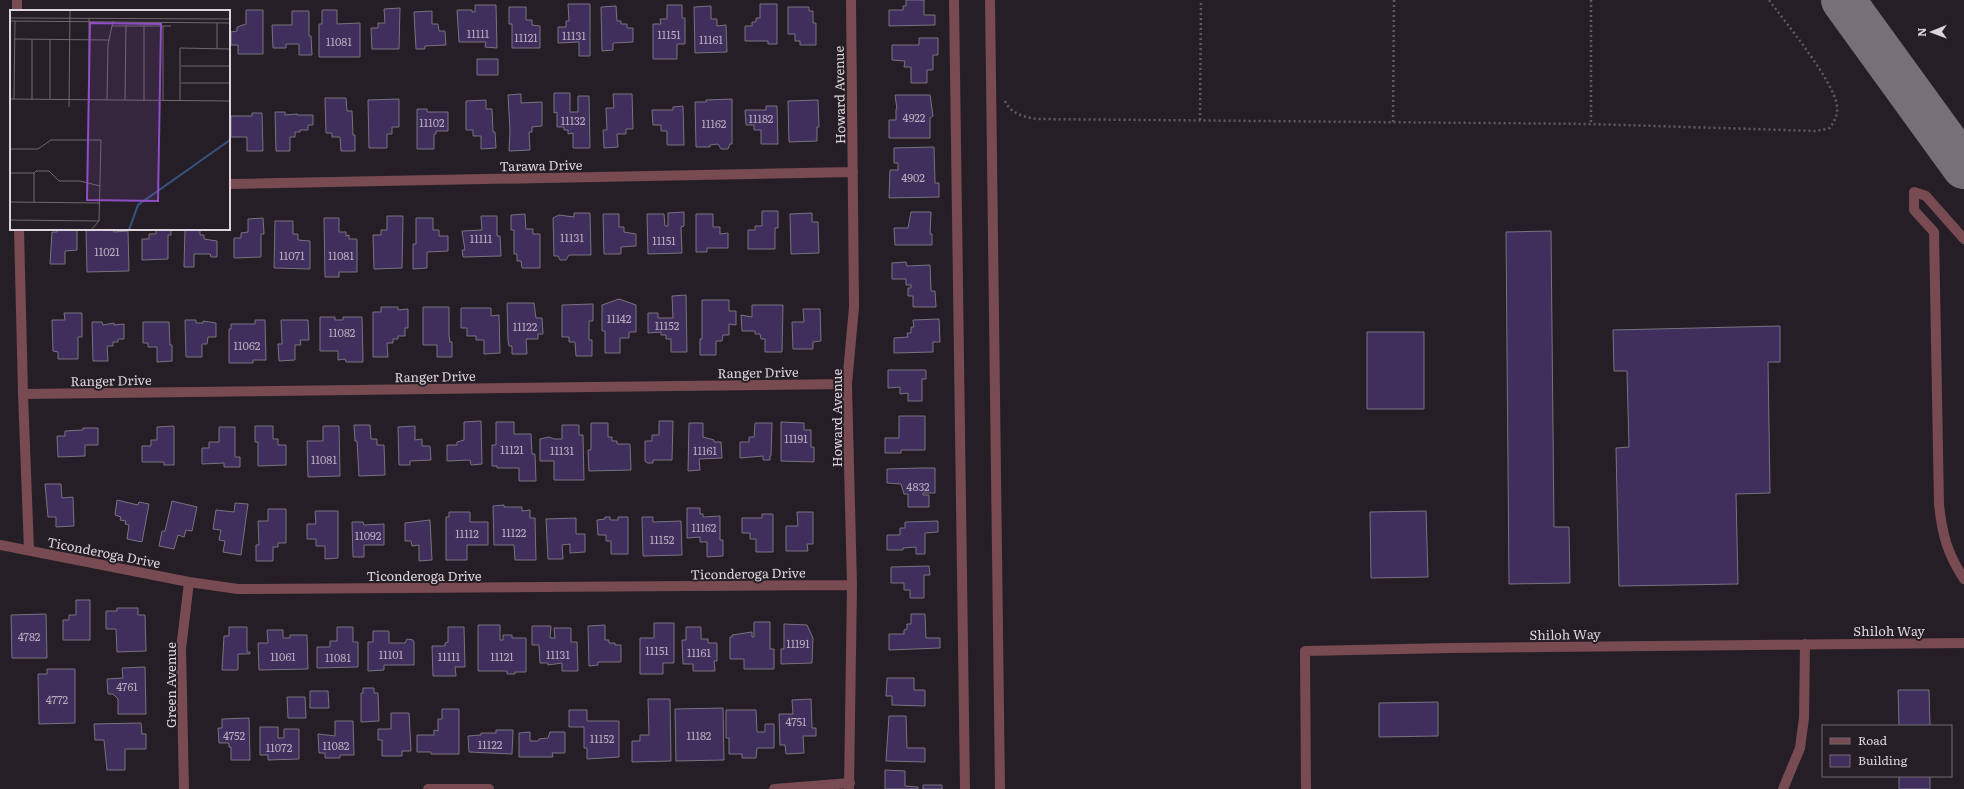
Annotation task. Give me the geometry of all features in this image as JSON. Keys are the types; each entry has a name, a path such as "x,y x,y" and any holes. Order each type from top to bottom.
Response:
{"street":[{"name":"Howard Avenue","path":"849,786 852,585 847,384 854,307 854,172 851,0"},
{"path":"954,0 965,789"},
{"path":"990,0 1000,789"},
{"name":"Tarawa Drive","path":"230,184 854,172"},
{"path":"1964,240 1926,196 1914,192 1914,210 1934,232 1938,350 1939,504 1942,532 1954,564 1964,579"},
{"path":"19,230 29,550"},
{"name":"Ranger Drive","path":"23,394 847,384"},
{"name":"Ticonderoga Drive","path":"0,544 189,582 238,589 852,585"},
{"name":"Green Avenue","path":"184,789 181,649 189,582"},
{"name":"Shiloh Way","path":"1306,789 1305,651 1964,642"},
{"path":"1782,789 1800,748 1804,718 1805,644"},
{"path":"774,789 849,786"},
{"path":"428,789 489,789"}],"path":[{"path":"1200,120 1201,0"},
{"path":"1393,122 1394,0"},
{"path":"1591,0 1591,124"},
{"path":"1004,98 1009,108 1022,117 1037,119 1591,124 1816,130 1830,128 1837,117 1837,104 1826,79 1769,0"}],"building":[{"path":"906,0 924,0 924,15 935,15 935,25 889,26 889,10 903,10 903,6 906,6"},
{"path":"568,4 590,4 590,56 579,56 579,42 558,43 558,27 566,27 566,21 569,21"},
{"path":"760,4 777,4 777,44 768,44 768,41 745,41 745,26 752,26 752,22 756,22 756,18 760,18"},
{"path":"475,5 496,5 497,48 485,47 486,42 459,42 457,10 472,10 472,12 475,12"},
{"path":"667,5 682,5 682,18 685,18 685,44 677,44 677,59 653,59 653,24 661,24 660,19 667,19"},
{"path":"616,6 617,21 621,21 621,24 627,24 627,28 633,28 633,42 613,43 613,50 602,51 601,7"},
{"path":"711,6 711,19 717,19 717,26 726,25 727,52 695,53 694,7"},
{"path":"509,7 526,7 526,20 532,20 532,25 540,26 540,48 512,48 512,24 509,24"},
{"path":"788,7 809,7 809,11 813,11 813,23 816,23 816,45 800,45 800,41 795,41 795,34 788,34"},
{"path":"400,8 399,49 372,49 371,28 378,28 378,23 385,23 384,9"},
{"path":"246,10 263,10 263,54 238,54 238,45 231,45 231,32 237,31 237,27 246,24"},
{"path":"322,10 337,10 337,24 360,23 360,57 319,57 319,24 322,24"},
{"path":"292,11 309,11 309,36 311,36 312,55 299,55 299,44 286,44 286,48 273,48 272,25 292,25"},
{"path":"432,11 432,24 438,24 439,31 445,31 446,45 425,46 425,49 416,49 414,12"},
{"path":"919,38 938,38 938,55 933,55 933,70 927,70 927,83 911,83 911,67 904,67 905,61 892,60 892,45 919,45"},
{"path":"477,59 498,59 498,75 477,75"},
{"path":"554,93 570,93 570,112 578,112 578,96 589,96 590,148 573,148 573,133 568,134 568,130 564,130 564,127 557,127 557,112 554,113"},
{"path":"521,94 521,103 542,102 542,126 532,127 532,132 529,132 530,150 509,151 510,131 508,95"},
{"path":"613,94 632,94 633,129 626,129 626,134 617,134 618,147 604,148 603,130 607,130 606,108 614,108"},
{"path":"895,95 930,95 933,116 930,118 930,138 889,138 889,120 896,120 897,109"},
{"path":"325,98 346,98 347,111 352,111 355,151 341,151 340,137 332,137 332,133 326,133"},
{"path":"399,99 399,127 392,127 392,134 387,134 387,148 369,148 368,100"},
{"path":"732,99 732,144 730,144 728,149 721,149 718,144 710,145 710,147 696,147 695,102"},
{"path":"486,100 486,109 492,109 493,132 495,132 496,148 481,149 481,136 473,136 473,130 466,130 466,101"},
{"path":"818,100 819,127 817,127 817,141 789,142 788,101"},
{"path":"683,106 684,145 667,145 667,131 661,131 661,125 653,125 652,110 673,110 673,107"},
{"path":"766,106 777,106 778,144 761,144 761,130 754,130 754,125 746,125 745,110 766,110"},
{"path":"417,109 427,109 427,112 448,112 448,131 436,131 436,134 434,134 434,149 417,149"},
{"path":"275,112 285,112 285,115 313,115 313,125 308,125 308,130 300,130 300,132 295,132 295,137 290,137 290,151 276,151"},
{"path":"252,113 262,113 263,151 247,151 247,137 231,137 231,116 252,116"},
{"path":"934,147 935,183 939,183 939,197 889,198 890,170 898,170 898,163 894,163 894,148"},
{"path":"762,211 778,211 778,228 775,228 775,249 748,249 748,230 755,230 755,226 762,226"},
{"path":"684,212 684,226 681,227 682,253 648,254 647,214 664,214 665,226 668,226 668,213"},
{"path":"911,212 931,212 930,234 932,234 932,245 895,245 894,228 908,228"},
{"path":"574,213 590,213 591,255 569,255 566,260 560,260 558,256 554,256 553,218 559,215 574,217"},
{"path":"812,213 812,222 818,222 819,253 791,254 790,214"},
{"path":"525,214 526,229 533,229 533,234 540,234 540,268 522,268 521,261 517,261 517,254 514,254 514,230 511,230 511,215"},
{"path":"603,214 619,214 619,227 624,227 624,232 636,234 636,246 621,247 621,254 604,254"},
{"path":"696,214 713,214 713,227 720,227 720,234 728,233 728,248 707,248 707,252 696,252"},
{"path":"387,216 403,216 402,268 374,269 373,235 381,235 381,230 387,230"},
{"path":"481,216 497,216 497,236 500,236 501,256 463,257 462,250 465,250 462,231 482,230"},
{"path":"263,218 264,234 261,234 261,257 234,258 234,238 241,238 241,233 248,232 248,219"},
{"path":"324,218 339,218 339,232 346,232 346,236 349,235 349,239 357,239 357,272 339,272 339,277 325,277"},
{"path":"416,218 433,218 433,230 439,230 439,236 448,236 448,251 427,252 427,268 413,269 413,244 416,244"},
{"path":"275,221 293,221 293,234 298,234 298,240 310,241 310,269 274,268"},
{"path":"57,230 77,230 77,250 65,251 65,264 50,264 52,232 57,232"},
{"path":"86,230 112,230 114,232 128,231 129,271 87,272"},
{"path":"156,230 171,230 171,235 168,235 168,259 142,260 142,239 149,239 149,234 156,234"},
{"path":"185,230 200,230 200,235 204,235 204,239 217,241 217,257 211,257 210,254 194,254 194,267 184,267"},
{"path":"1551,231 1554,527 1569,527 1570,583 1509,584 1506,232"},
{"path":"906,262 907,266 930,265 931,291 935,291 936,307 913,307 913,296 908,296 908,288 911,288 911,285 906,285 906,279 892,279 892,263"},
{"path":"686,295 687,352 671,352 671,339 666,339 666,335 661,335 661,332 648,333 648,313 658,313 658,318 673,318 672,296"},
{"path":"619,299 636,305 636,332 629,332 629,338 620,338 620,353 605,353 605,331 602,331 602,305"},
{"path":"702,300 729,300 729,311 736,311 736,325 729,324 729,335 723,335 722,341 716,341 716,355 700,355 700,339 702,339"},
{"path":"507,303 534,303 536,318 542,318 543,334 538,334 538,339 526,339 527,354 512,354 512,346 509,346 508,340"},
{"path":"593,304 593,321 589,321 589,340 592,340 592,356 576,356 575,342 569,342 569,337 562,337 562,305"},
{"path":"752,305 783,305 782,352 765,352 765,339 761,339 760,334 755,334 755,331 742,331 741,315 752,317"},
{"path":"381,307 398,307 398,310 408,309 408,328 405,328 405,336 398,336 398,339 393,339 393,343 387,343 388,357 373,357 373,312 381,312"},
{"path":"423,307 449,307 449,336 450,342 452,342 452,357 437,357 437,345 423,345"},
{"path":"461,308 491,308 491,316 499,315 500,353 484,354 484,340 476,340 476,336 467,336 467,328 461,328"},
{"path":"803,309 820,309 821,341 813,342 813,349 793,349 792,322 804,322"},
{"path":"64,313 82,313 82,337 78,337 78,359 58,359 58,352 53,351 52,320 65,320"},
{"path":"320,317 335,317 335,320 343,320 343,317 362,317 363,362 346,362 345,359 338,360 338,351 320,351"},
{"path":"939,319 940,342 933,342 933,352 894,353 894,338 908,337 907,333 911,333 911,327 914,327 913,320"},
{"path":"185,320 196,320 196,323 203,323 203,321 216,323 216,337 208,337 207,344 202,344 202,357 186,357"},
{"path":"255,320 265,320 266,360 253,360 253,363 229,363 229,329 231,329 231,324 255,324"},
{"path":"281,320 308,320 309,340 300,340 301,345 295,345 295,360 279,361 278,344 282,344"},
{"path":"92,322 102,322 103,325 114,323 114,325 124,324 124,339 118,339 118,342 113,342 113,346 107,346 108,361 93,361"},
{"path":"143,322 169,322 170,345 172,345 172,361 157,362 157,347 148,347 148,343 143,343"},
{"path":"1780,326 1780,362 1768,362 1770,493 1736,494 1738,584 1619,586 1616,448 1629,447 1627,371 1614,371 1613,330"},
{"path":"1367,332 1424,332 1424,409 1367,409"},
{"path":"888,370 926,370 926,379 922,379 922,401 908,401 908,393 900,394 900,387 888,388"},
{"path":"899,416 925,416 925,450 901,450 901,453 885,453 885,438 899,438"},
{"path":"481,421 482,464 471,465 470,460 447,461 447,445 457,445 457,442 464,440 464,422"},
{"path":"659,421 673,421 672,460 653,460 653,463 647,463 645,461 645,441 652,441 652,435 659,435"},
{"path":"496,422 514,422 514,434 531,434 532,454 535,454 536,481 519,481 519,468 497,468 497,466 492,466 492,445 496,445"},
{"path":"781,422 804,423 804,430 811,430 811,447 814,447 814,462 781,461"},
{"path":"591,423 608,423 608,437 612,437 612,441 617,441 617,444 630,444 631,470 589,471 588,450 591,450"},
{"path":"689,423 703,423 703,437 714,440 714,442 721,442 722,458 699,459 700,470 688,471"},
{"path":"755,423 772,423 770,460 763,460 763,456 740,458 740,442 749,442 749,437 754,437"},
{"path":"354,425 370,425 371,439 377,439 377,445 384,445 385,475 359,476 357,441 355,441"},
{"path":"562,425 579,425 579,435 583,435 584,480 554,480 554,461 540,461 540,439 549,437 554,439 562,439"},
{"path":"174,426 174,465 164,465 164,462 142,462 142,446 151,446 151,440 157,440 157,427"},
{"path":"255,426 273,426 273,439 278,439 278,445 286,445 286,465 258,466 258,442 255,442"},
{"path":"323,426 339,426 340,476 308,477 307,441 323,441"},
{"path":"415,426 415,440 422,439 422,446 430,446 431,460 410,461 410,465 399,465 398,427"},
{"path":"219,427 235,427 235,457 240,457 240,467 224,467 224,463 202,464 202,448 209,448 209,442 219,442"},
{"path":"83,428 98,428 98,445 85,445 85,456 58,457 57,436 65,436 65,431 83,430"},
{"path":"935,468 935,493 923,493 923,495 929,495 929,507 908,507 908,494 904,494 901,484 887,483 887,469"},
{"path":"45,484 61,484 62,498 73,497 74,526 56,527 56,517 48,517"},
{"path":"117,500 138,505 139,502 149,504 142,542 127,539 129,525 125,524 126,521 120,520 121,517 115,515"},
{"path":"172,501 197,507 192,531 186,530 184,537 178,535 174,549 159,546 162,531 165,531"},
{"path":"235,503 248,504 241,555 223,552 225,541 219,540 221,530 213,529 216,510 234,512"},
{"path":"504,505 504,507 522,507 522,511 530,510 530,518 535,518 536,560 515,560 514,545 494,545 493,506"},
{"path":"687,508 700,508 700,514 703,514 703,517 720,516 720,540 723,540 723,556 707,557 707,542 700,542 700,537 687,538"},
{"path":"268,509 286,509 286,543 278,543 278,547 273,547 273,561 256,561 256,545 259,545 258,521 268,521"},
{"path":"315,511 338,511 338,558 325,559 325,546 316,546 316,539 307,539 307,524 316,524"},
{"path":"1426,511 1428,577 1371,578 1370,512"},
{"path":"449,512 470,512 470,522 488,522 488,545 467,545 467,560 446,560 446,517 449,517"},
{"path":"797,512 813,512 813,544 807,544 808,551 786,551 786,526 798,526"},
{"path":"762,514 773,514 773,552 756,552 756,539 750,539 750,533 742,533 742,518 762,518"},
{"path":"605,517 610,517 610,520 618,520 618,517 628,517 628,554 611,554 611,541 606,541 606,535 598,535 597,520 605,519"},
{"path":"642,517 653,517 653,522 681,521 682,555 643,556"},
{"path":"576,518 576,534 585,534 585,552 570,553 570,544 562,545 563,559 548,559 546,519"},
{"path":"430,520 432,560 419,561 419,545 412,546 411,541 405,541 405,523"},
{"path":"938,521 938,532 925,533 925,554 916,554 916,547 903,548 903,550 887,550 887,535 900,535 900,528 905,528 905,522"},
{"path":"352,522 363,522 364,525 384,524 384,545 364,545 364,557 353,557"},
{"path":"929,566 930,575 924,575 924,598 910,598 910,590 904,590 904,583 891,583 891,567"},
{"path":"76,600 90,600 90,640 63,640 63,620 69,620 69,615 76,615"},
{"path":"117,608 138,608 138,615 145,615 146,651 117,652 116,629 106,629 106,611 117,611"},
{"path":"46,614 47,658 12,658 11,615"},
{"path":"911,614 925,614 926,638 940,638 940,648 889,650 889,634 904,634 904,630 907,629 907,624 911,624"},
{"path":"754,622 770,622 770,649 774,649 774,669 744,669 744,659 730,659 730,637 732,637 732,635 752,632 752,637 754,637"},
{"path":"654,623 674,623 674,663 663,663 663,674 640,674 640,638 654,638"},
{"path":"784,624 807,625 813,638 812,663 781,664 781,649 784,649"},
{"path":"478,625 500,625 500,640 503,640 503,635 512,635 512,638 526,638 526,672 507,674 507,671 478,671"},
{"path":"605,625 605,640 609,640 609,643 615,643 615,645 621,645 621,662 598,662 598,665 589,666 588,626"},
{"path":"532,626 551,626 550,638 555,638 554,628 571,628 571,642 577,642 578,671 562,671 562,663 548,665 548,663 540,663 539,645 532,645"},
{"path":"229,627 247,627 247,652 250,652 250,654 238,654 238,670 222,670 224,636 229,636"},
{"path":"337,627 353,627 353,642 358,642 358,667 317,668 317,647 330,647 330,641 337,641"},
{"path":"448,627 464,627 465,667 455,667 456,676 433,676 432,646 445,646 445,643 448,642"},
{"path":"686,627 701,627 701,639 708,639 708,643 717,643 717,661 714,661 715,671 693,671 693,664 683,664 682,640 686,640"},
{"path":"267,630 283,630 283,638 290,638 290,635 307,635 308,669 259,670 258,643 268,643"},
{"path":"373,631 389,631 389,643 405,643 407,639 413,640 414,665 384,665 384,670 368,671 368,642 373,642"},
{"path":"145,667 146,714 118,714 118,699 113,694 108,694 107,679 123,678 122,668"},
{"path":"47,669 75,669 75,723 39,724 38,674 47,674"},
{"path":"887,678 914,678 914,690 925,690 925,706 892,705 892,696 886,696"},
{"path":"363,688 374,688 374,693 378,693 379,721 361,722 361,693 363,693"},
{"path":"1898,690 1929,690 1930,725 1899,725"},
{"path":"310,691 328,691 329,708 310,708"},
{"path":"287,697 305,697 306,718 288,718"},
{"path":"648,699 670,699 671,761 632,762 632,741 640,741 640,735 649,735"},
{"path":"811,699 812,728 816,728 816,736 803,736 804,753 786,754 785,745 780,745 779,714 793,714 792,700"},
{"path":"1438,702 1438,736 1379,737 1379,703"},
{"path":"723,708 724,760 676,761 675,709"},
{"path":"442,709 459,709 459,754 431,754 431,752 417,752 417,735 434,735 434,730 438,731 438,719 442,719"},
{"path":"569,710 587,710 587,721 619,721 619,757 587,759 587,748 584,748 584,727 569,727"},
{"path":"726,710 756,710 757,732 765,732 765,724 774,724 774,748 757,748 756,758 742,758 742,754 729,754 729,738 726,738"},
{"path":"391,713 409,713 411,751 402,751 402,756 382,756 382,740 378,740 378,729 391,729"},
{"path":"889,716 906,716 907,748 925,748 925,762 886,761"},
{"path":"249,718 250,760 231,760 231,747 229,747 229,743 219,743 218,728 222,728 222,719"},
{"path":"335,721 353,721 354,755 340,755 340,758 325,758 325,753 319,753 318,734 335,736"},
{"path":"141,723 142,734 146,734 146,749 125,749 125,770 107,770 104,740 95,740 94,724"},
{"path":"260,727 278,727 278,738 284,738 284,729 299,729 299,759 268,760 268,755 260,755"},
{"path":"496,730 513,730 512,754 469,752 468,736 481,735 481,733 496,733"},
{"path":"530,732 530,741 538,741 539,739 548,738 550,732 565,732 565,753 552,753 553,757 519,757 519,733"},
{"path":"885,770 905,771 905,786 918,787 918,789 885,789"},
{"path":"1899,777 1930,777 1930,789 1899,789"},
{"path":"923,785 942,785 942,789 923,789"}],"taxiway":[{"path":"1843,0 1964,167"}]}
